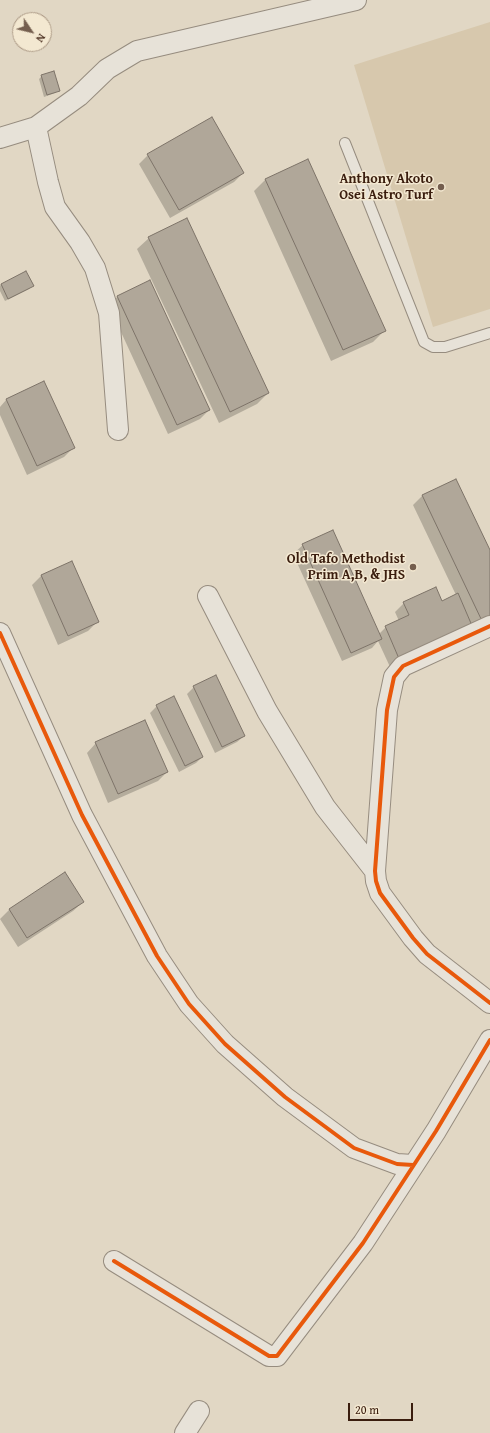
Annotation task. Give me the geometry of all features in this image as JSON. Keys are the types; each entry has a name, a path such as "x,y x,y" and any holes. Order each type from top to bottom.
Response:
{"street":[{"path":"0,138 36,127 79,96 107,69 137,51 356,0"},
{"path":"36,127 55,207 80,242 95,268 109,313 118,430"},
{"path":"208,596 267,711 325,807 375,871"},
{"path":"490,626 403,666 394,677 387,710 375,871 376,881 380,893 413,938 427,954 490,1003"},
{"path":"0,635 82,815 157,956 189,1004 225,1044 285,1097 354,1148 397,1164 413,1165"},
{"path":"114,1261 269,1356 277,1356 363,1243 436,1131 490,1040"},
{"path":"185,1433 199,1411"}],"lane":[{"path":"345,143 424,342 433,347 445,347 490,334"}],"shaded area":[{"name":"Anthony Akoto Osei Astro Turf","path":"490,22 490,309 433,327 354,65"}],"building":[{"path":"54,71 60,91 47,95 41,75"},
{"path":"212,117 244,173 179,210 147,154"},
{"path":"308,159 386,331 343,350 265,179"},
{"path":"187,218 269,393 230,412 148,237"},
{"path":"26,271 34,286 8,299 1,284"},
{"path":"150,280 210,410 177,425 117,296"},
{"path":"44,381 75,448 37,466 6,399"},
{"path":"456,479 490,550 490,619 483,623 422,495"},
{"path":"333,530 382,639 351,653 302,544"},
{"path":"72,561 99,622 68,636 41,575"},
{"path":"436,587 442,601 458,593 473,628 400,661 385,626 409,615 403,602"},
{"path":"216,675 245,736 222,747 193,686"},
{"path":"174,696 203,757 185,766 156,705"},
{"path":"145,720 168,772 118,794 95,742"},
{"path":"65,872 84,902 27,938 9,909"}],"cycle path":[{"path":"490,626 403,666 394,677 387,710 375,871 376,881 380,893 413,938 427,954 490,1003"},
{"path":"0,633 82,815 157,956 189,1004 225,1044 285,1097 354,1148 397,1164 413,1165"},
{"path":"114,1261 269,1356 277,1356 363,1243 436,1131 490,1040"}],"place":[{"name":"Anthony Akoto Osei Astro Turf","path":"441,187"},
{"name":"Old Tafo Methodist Prim A,B, & JHS","path":"413,567"}]}
